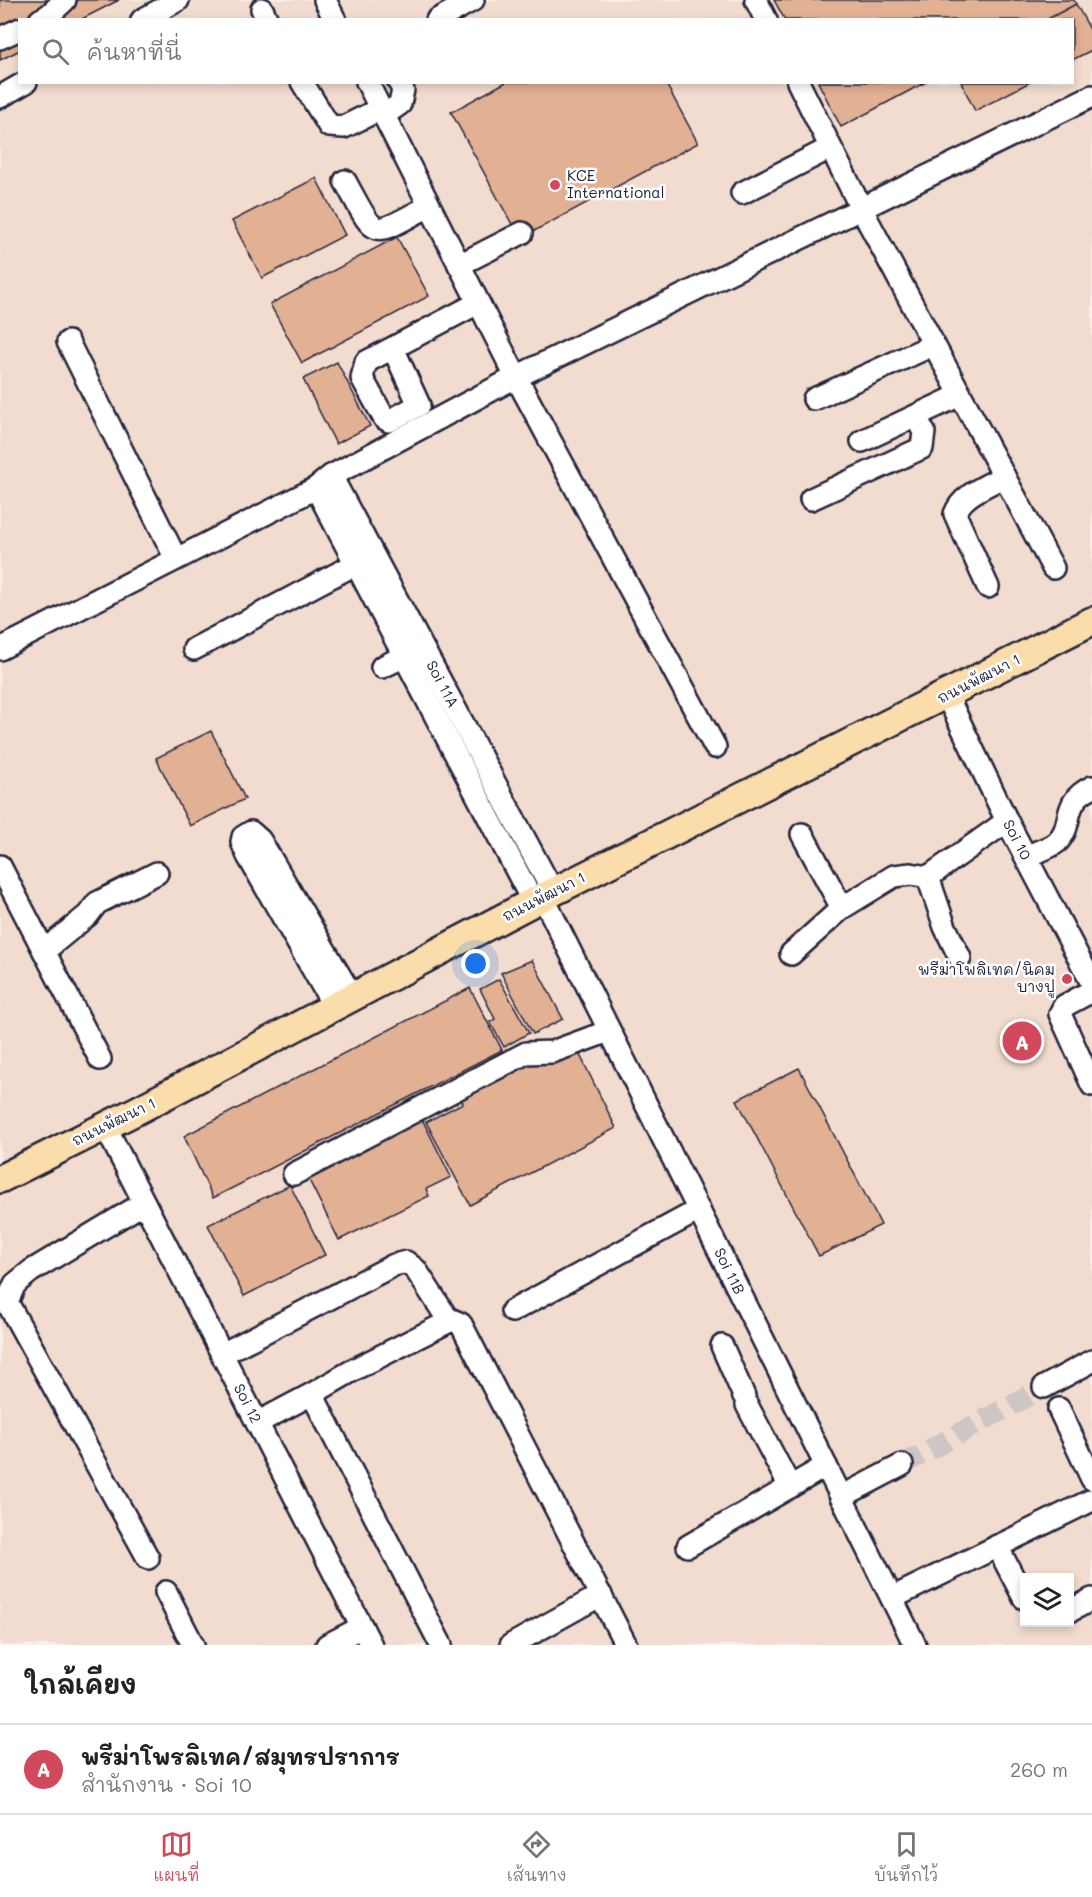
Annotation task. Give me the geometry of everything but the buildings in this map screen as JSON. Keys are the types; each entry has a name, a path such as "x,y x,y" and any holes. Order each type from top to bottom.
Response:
{"main road":[{"name":"ถนนพัฒนา 1","path":"0,1179 344,1003 543,897 947,696 1092,621"}],"street":[{"path":"44,18 65,0"},
{"path":"146,18 178,0"},
{"path":"325,0 334,18"},
{"path":"441,18 473,0"},
{"path":"756,0 765,18"},
{"path":"0,38 18,30"},
{"path":"0,97 23,84"},
{"path":"303,84 329,126 344,127 400,104 403,90 400,84"},
{"path":"368,84 516,377 715,747"},
{"path":"799,84 862,210 1053,568"},
{"path":"0,649 323,482 516,377 1092,96"},
{"path":"742,193 830,148"},
{"path":"345,181 369,225 377,230 386,229 429,206"},
{"path":"459,265 522,233"},
{"path":"393,348 478,303"},
{"path":"68,342 176,559"},
{"path":"814,399 933,345"},
{"path":"862,441 960,395"},
{"path":"811,499 922,448 924,432 916,417"},
{"path":"988,586 955,514 958,505 968,496 1004,476"},
{"path":"323,482 382,592 405,656 427,678"},
{"path":"194,649 365,560"},
{"name":"Soi 11A","path":"382,592 427,678"},
{"path":"382,667 405,656"},
{"name":"Soi 11B","path":"427,678 543,897 915,1645"},
{"name":"Soi 10","path":"947,696 1007,821 1092,983"},
{"path":"1027,856 1057,842 1065,829 1068,812 1080,793 1092,787"},
{"path":"791,954 842,908 894,876 911,874 928,877 1007,821"},
{"path":"251,832 260,840 344,1003 248,855 242,842 243,837 251,832"},
{"path":"802,834 842,908"},
{"path":"0,866 100,1059"},
{"path":"44,951 88,915 97,903 157,873"},
{"path":"928,877 945,927 960,958"},
{"path":"1092,991 1064,1006 1060,1014 1092,1085"},
{"path":"294,1174 526,1053 552,1052 609,1031"},
{"name":"Soi 12","path":"105,1126 366,1636"},
{"path":"144,1203 31,1271 15,1284 7,1302 148,1558"},
{"path":"512,1311 699,1210"},
{"path":"222,1354 394,1265 406,1262 416,1270 449,1321"},
{"path":"257,1423 449,1321 461,1324 468,1333 626,1645"},
{"path":"722,1346 745,1401 790,1487"},
{"path":"1044,1387 1092,1361"},
{"path":"312,1394 441,1645"},
{"path":"1059,1409 1092,1479"},
{"path":"841,1497 902,1465"},
{"path":"688,1546 826,1466"},
{"path":"892,1598 1092,1500"},
{"path":"997,1546 1020,1590"},
{"path":"166,1592 193,1645"},
{"path":"511,1645 601,1595"},
{"path":"1074,1609 1092,1599"},
{"path":"327,1645 366,1636"}],"shaded area":[{"path":"0,0 1092,0 1092,1645 0,1645"}],"tunnel":[{"path":"902,1465 1044,1387"}],"place":[{"name":"KCE International","path":"555,185"},
{"name":"พรีม่าโพลิเทค/นิคม บางปู","path":"1067,979"},
{"name":"พรีม่าโพรลิเทค/สมุทรปราการ","path":"1022,1041"}]}
